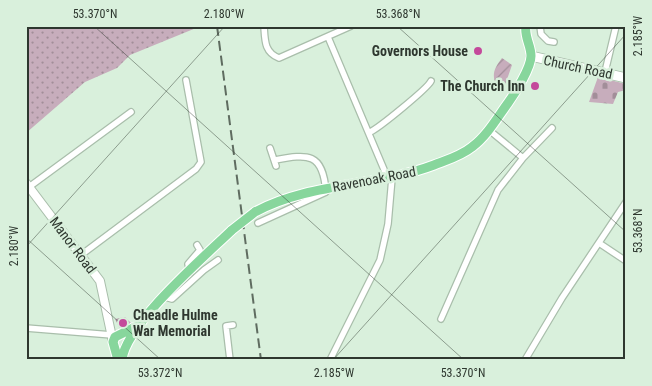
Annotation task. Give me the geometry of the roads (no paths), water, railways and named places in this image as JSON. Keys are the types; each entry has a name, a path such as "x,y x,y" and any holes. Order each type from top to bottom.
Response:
{"main road":[{"path":"526,26 524,33 531,56"},
{"name":"Church Road","path":"531,56 626,78"},
{"name":"Ravenoak Road","path":"126,346 138,326 165,296 232,230 255,212 289,197 326,188 390,178 455,158 473,147 489,130 522,78 531,56"},
{"name":"Ravenoak Road","path":"117,338 138,326"},
{"path":"117,338 128,339 122,360"},
{"path":"117,338 118,348 126,346"},
{"path":"117,338 118,360"}],"street":[{"path":"264,26 266,48 273,56 279,58 351,26"},
{"path":"540,26 541,34 548,41 554,42"},
{"path":"605,72 616,26"},
{"path":"328,37 390,178 388,224 380,260 330,360"},
{"path":"81,255 196,169 201,162 186,80"},
{"path":"370,132 391,118 407,102 427,91 431,81"},
{"path":"28,184 131,112"},
{"path":"441,319 498,190 552,128"},
{"path":"489,130 524,158"},
{"path":"258,224 282,211 326,192 326,177 323,170 309,157 303,155 275,163 270,148"},
{"name":"Manor Road","path":"28,184 100,281 117,338"},
{"path":"525,360 557,305 626,202"},
{"path":"599,243 626,260"},
{"name":"Ravenoak Road","path":"190,272 188,264 200,250 197,245"},
{"name":"Ravenoak Road","path":"165,296 172,299 218,260"},
{"path":"230,360 226,326 233,325"},
{"path":"26,328 117,338"}],"railway":[{"path":"217,26 261,360"}],"place":[{"name":"Governors House","path":"478,51"},
{"name":"The Church Inn","path":"535,86"},
{"name":"Cheadle Hulme War Memorial","path":"123,323"}]}
